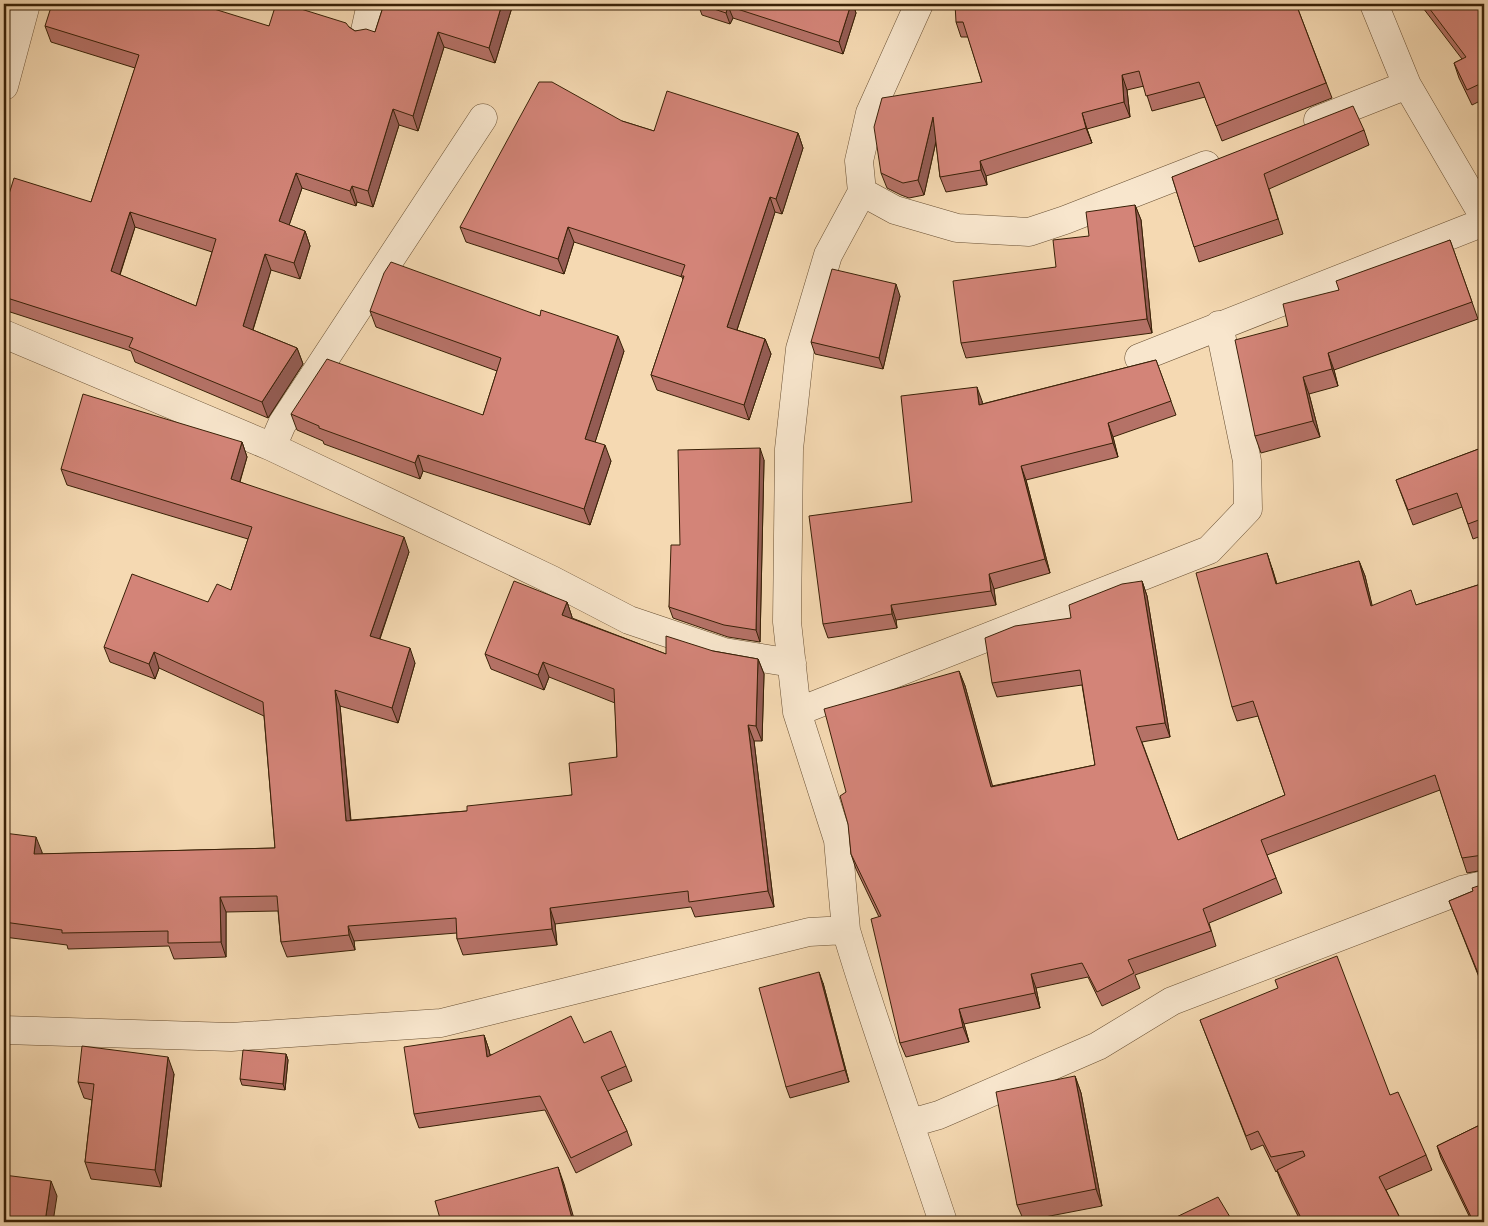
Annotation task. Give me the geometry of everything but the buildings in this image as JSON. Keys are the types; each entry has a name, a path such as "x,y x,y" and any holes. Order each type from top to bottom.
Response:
{"street":[{"path":"6,70 26,4"},
{"path":"365,31 371,4"},
{"path":"919,4 870,113 859,161 862,192 828,255 800,349 789,449 787,622 798,712 838,840 846,930 866,998 911,1123 943,1222"},
{"path":"1374,4 1407,85 1484,218"},
{"path":"1296,129 1407,85"},
{"path":"272,447 282,424 483,118"},
{"path":"862,192 895,210 957,228 1029,232 1065,220 1232,154"},
{"path":"1139,358 1484,222"},
{"path":"798,712 1209,550 1248,510 1247,461 1219,325"},
{"path":"4,334 272,447 552,580 629,620 724,652 792,663"},
{"path":"911,1123 938,1115 1098,1046 1172,1001 1462,890 1484,885"},
{"path":"4,1030 231,1038 441,1023 809,932 846,930"}]}
